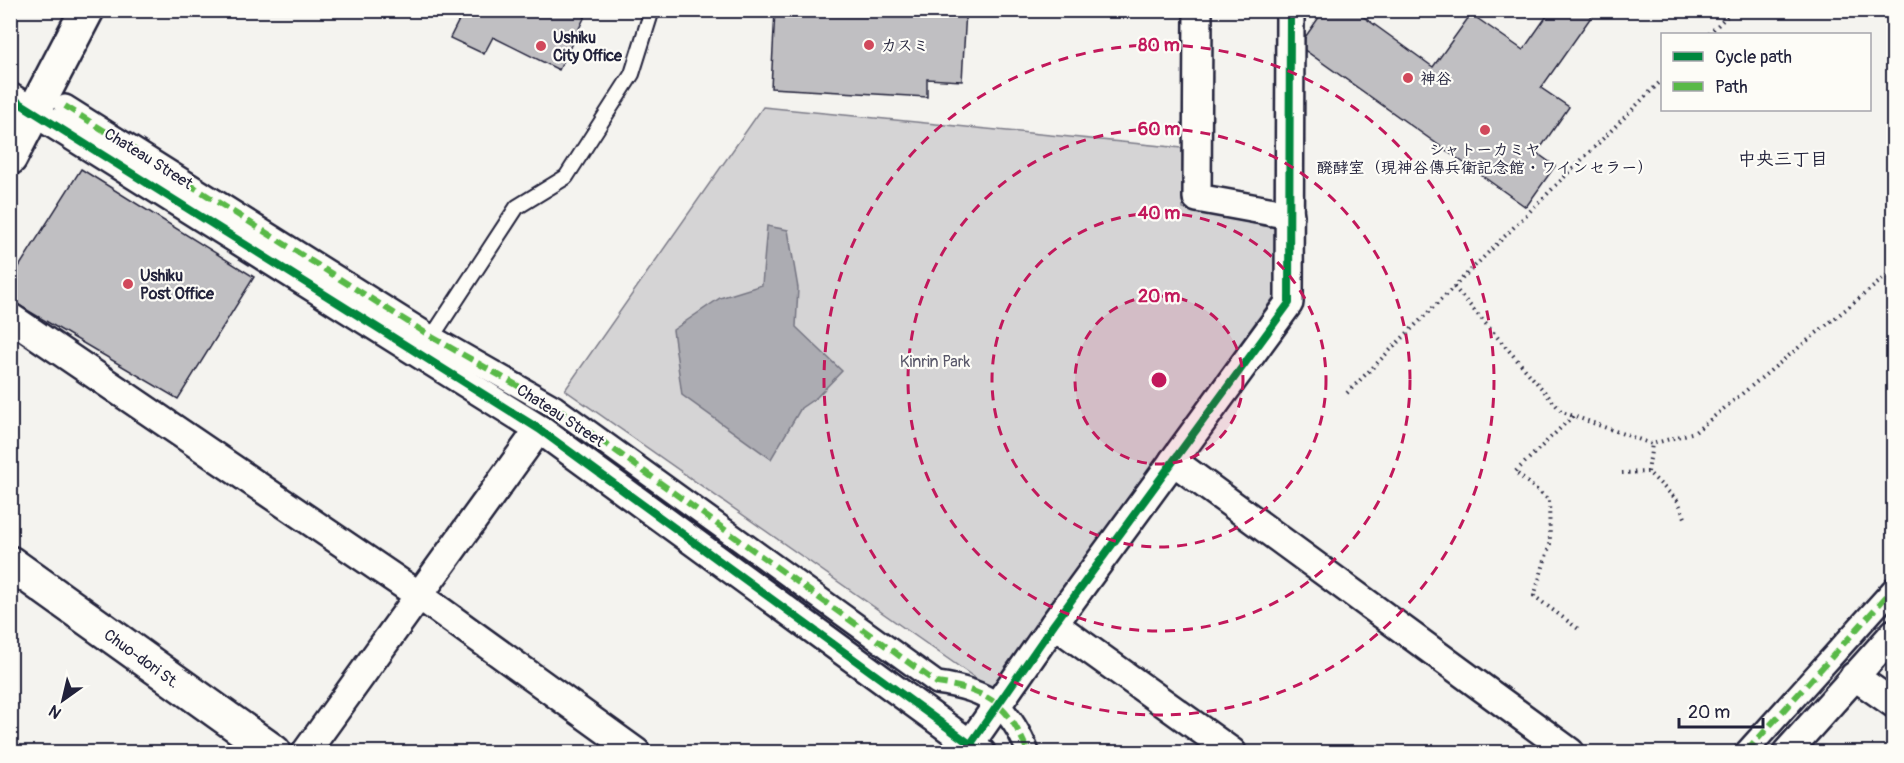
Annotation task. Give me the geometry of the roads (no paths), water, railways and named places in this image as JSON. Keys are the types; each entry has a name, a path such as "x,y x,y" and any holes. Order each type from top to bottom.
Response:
{"street":[{"path":"10,158 87,10"},
{"path":"1198,10 1197,198 1290,215"},
{"path":"37,105 426,345 972,750 998,704 1054,624 1289,303 1290,10"},
{"path":"10,317 420,596 636,753"},
{"name":"Chateau Street","path":"426,345 555,407 937,683 964,687 998,704 1016,724 1028,753"},
{"path":"306,753 539,429"},
{"path":"1173,461 1570,753"},
{"name":"Chuo-dori St.","path":"10,562 274,753"},
{"path":"1746,753 1893,588"},
{"path":"1054,624 1232,753"},
{"path":"1787,753 1893,633"},
{"path":"1854,676 1893,704"}],"lane":[{"path":"426,345 517,207 566,177 632,74 652,10"}],"place":[{"name":"カスミ","path":"869,45"},
{"name":"Ushiku City Office","path":"541,46"},
{"name":"神谷","path":"1408,78"},
{"name":"シャトーカミヤ 醗酵室（現神谷傳兵衛記念館・ワインセラー）","path":"1485,130"},
{"name":"Ushiku Post Office","path":"128,284"}],"district":[{"name":"中央三丁目","path":"1783,159"}],"park label":[{"name":"Kinrin Park","path":"935,361"}]}
